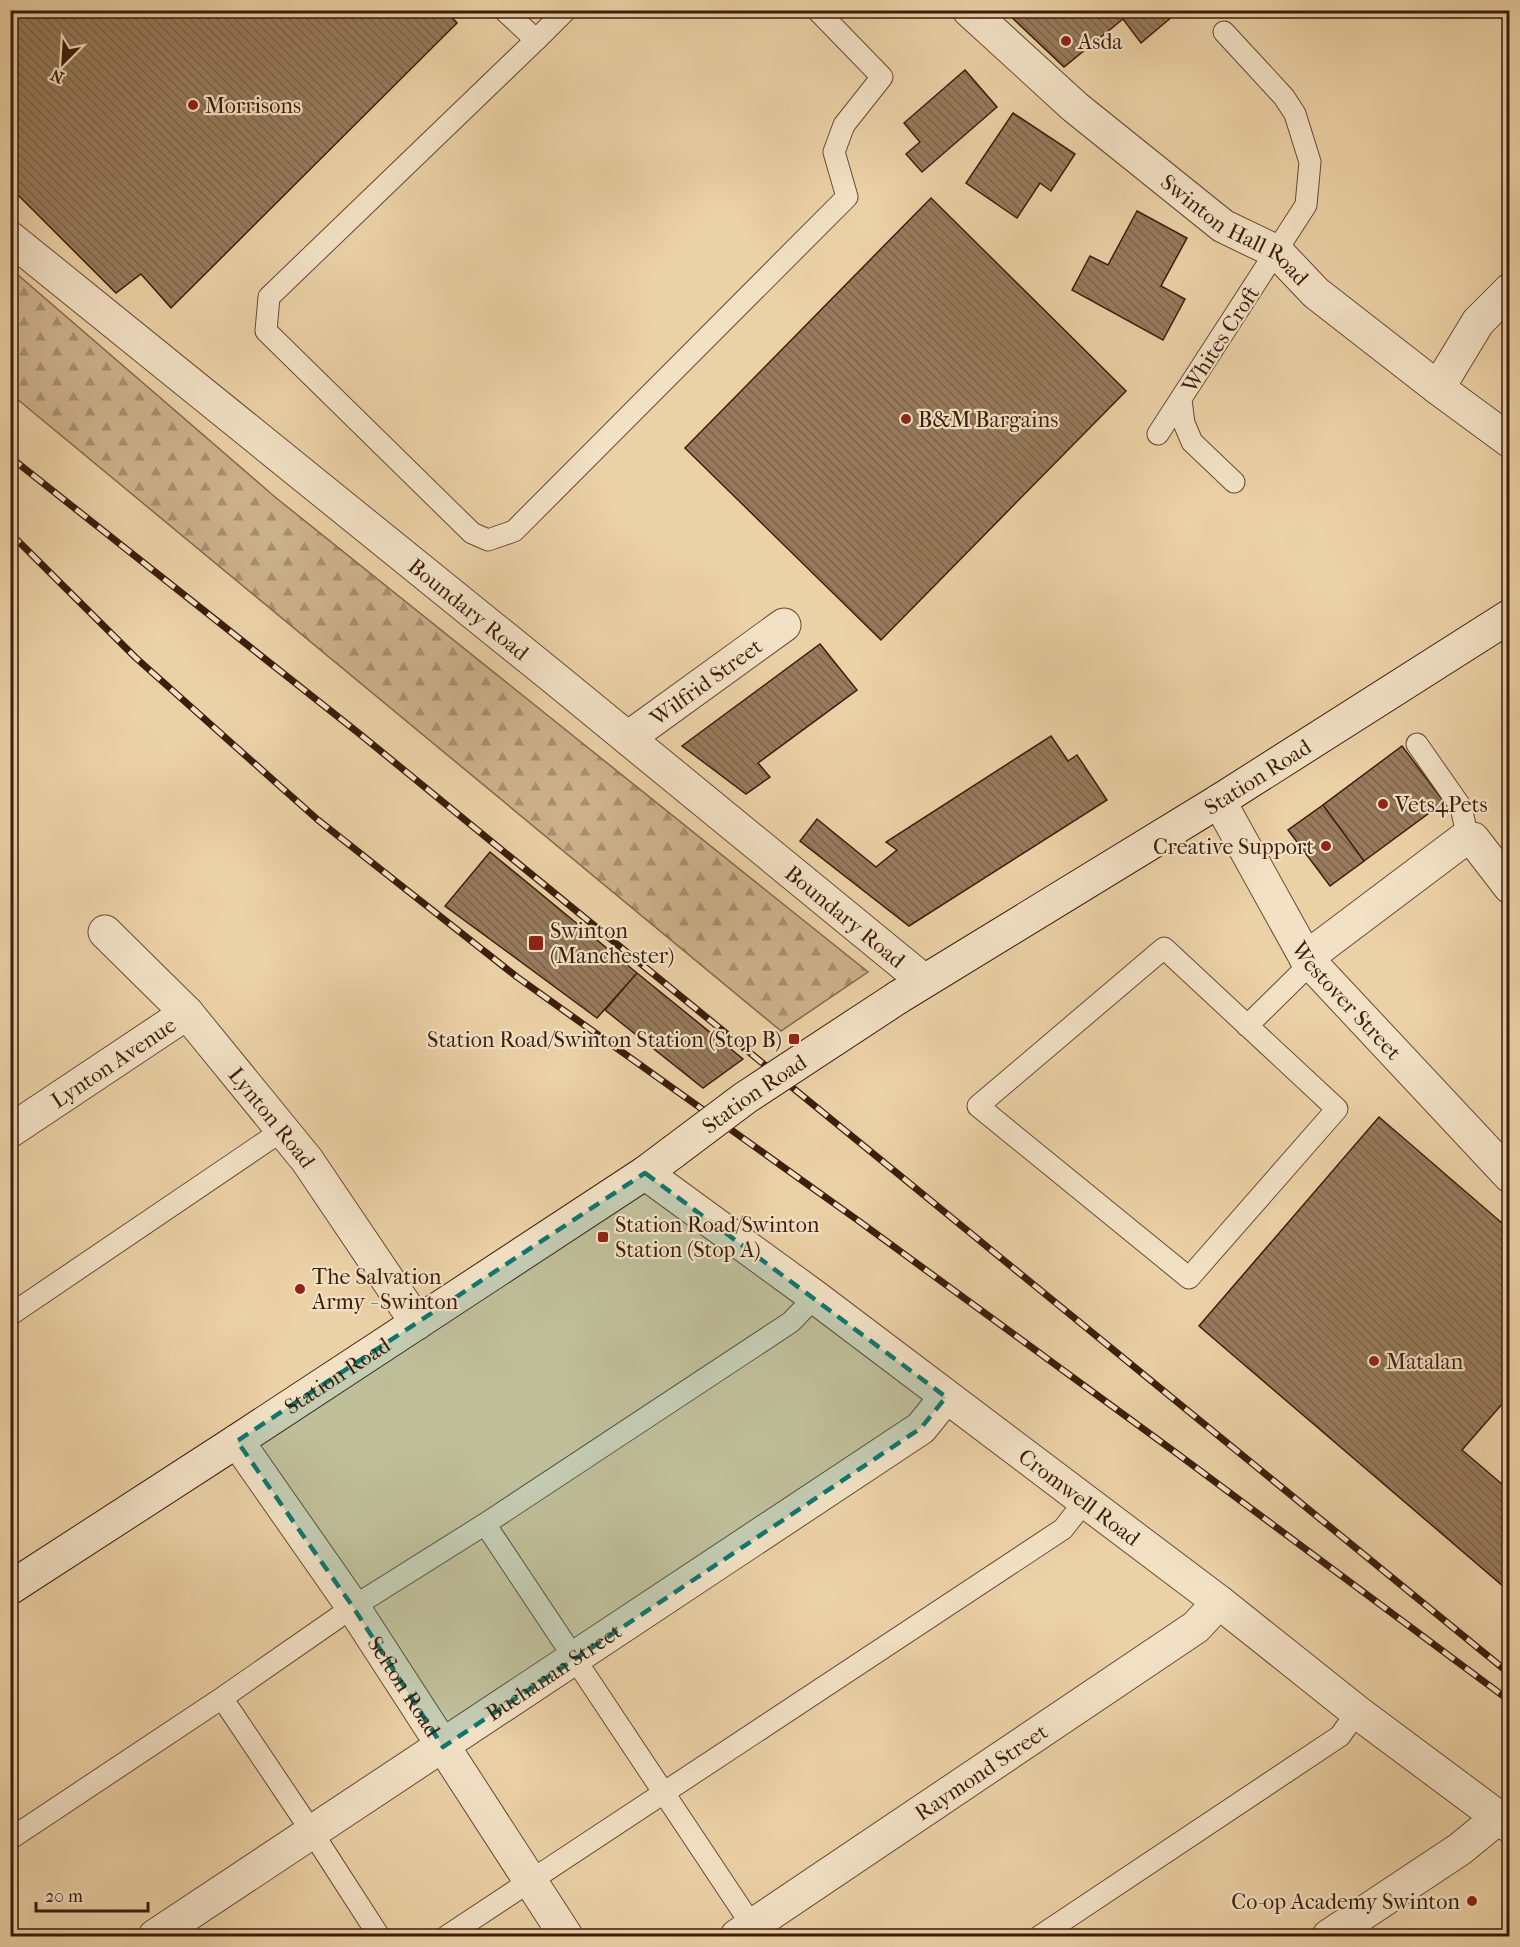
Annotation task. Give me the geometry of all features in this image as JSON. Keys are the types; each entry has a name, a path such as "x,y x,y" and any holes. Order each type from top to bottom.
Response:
{"street":[{"name":"Swinton Hall Road","path":"969,10 1075,107 1223,226 1277,252 1316,293 1509,441"},
{"name":"Boundary Road","path":"10,238 924,980"},
{"path":"1438,388 1478,322 1509,290"},
{"name":"Station Road","path":"10,1587 645,1173 745,1098 924,980 1219,801 1509,616"},
{"name":"Wilfrid Street","path":"628,738 784,625"},
{"name":"Westover Street","path":"1219,801 1309,960 1509,1176"},
{"path":"1309,960 1464,839 1470,839 1507,879"},
{"name":"Lynton Road","path":"105,932 187,1013 308,1160 417,1323"},
{"name":"Lynton Avenue","path":"10,1131 187,1013"},
{"name":"Cromwell Road","path":"645,1173 815,1297 1219,1602 1357,1712 1504,1822"},
{"name":"Buchanan Street","path":"155,1936 921,1428 946,1397"},
{"name":"Sefton Road","path":"237,1441 353,1606 566,1936"},
{"name":"Raymond Street","path":"749,1933 1196,1627 1219,1602"},
{"path":"1329,1936 1504,1822"}],"lane":[{"path":"504,10 536,40"},
{"path":"566,10 269,297 266,331 471,533 488,540 514,531 847,197 834,152 844,125 882,77 817,10"},
{"name":"Whites Croft","path":"1224,32 1284,97 1295,114 1310,162 1306,205 1181,399 1184,423 1191,442 1234,482"},
{"path":"1158,434 1181,399"},
{"path":"1417,744 1461,807 1470,839"},
{"path":"1164,948 1247,1026 1336,1109 1189,1278 978,1106 1164,948"},
{"path":"1247,1026 1309,960"},
{"path":"10,1315 283,1130"},
{"path":"10,1839 222,1698 353,1606 485,1524 791,1322 815,1297"},
{"path":"447,1936 1063,1529 1085,1501"},
{"path":"485,1524 664,1794 749,1933"},
{"path":"222,1698 379,1936"},
{"path":"1040,1936 1340,1736 1357,1712"}],"highlighted area":[{"path":"645,1173 946,1397 921,1428 443,1747 353,1607 237,1441"}],"green space":[{"path":"10,268 275,497 868,972 781,1031 11,394"}],"building":[{"name":"Morrisons","path":"10,10 446,10 457,23 171,308 141,274 116,293 10,187"},
{"name":"Asda","path":"1004,10 1180,10 1141,43 1123,19 1064,67"},
{"path":"965,70 997,107 922,172 906,154 920,142 904,123"},
{"path":"1013,113 1075,154 1051,191 1040,183 1017,218 966,183"},
{"name":"B&M Bargains","path":"931,198 1126,391 881,640 685,448"},
{"path":"1137,211 1187,238 1161,286 1185,299 1163,340 1072,290 1090,256 1108,265"},
{"path":"820,644 857,690 758,763 770,777 746,794 682,746"},
{"path":"1051,736 1068,761 1077,755 1107,800 909,926 800,841 817,819 876,867 897,850 886,842"},
{"name":"Vets4Pets","path":"1402,746 1444,802 1364,861 1323,805"},
{"name":"Creative Support","path":"1323,805 1364,861 1330,886 1288,830"},
{"path":"490,852 637,973 597,1018 445,906"},
{"path":"637,973 743,1059 703,1088 605,1010"},
{"name":"Matalan","path":"1379,1117 1510,1230 1510,1395 1462,1450 1510,1491 1510,1592 1199,1326"}],"railway":[{"path":"10,457 361,735 1510,1674"},
{"path":"10,533 136,658 318,820 517,977 856,1219 1510,1701"}],"place":[{"name":"Asda","path":"1066,41"},
{"name":"Morrisons","path":"193,105"},
{"name":"B&M Bargains","path":"906,419"},
{"name":"Vets4Pets","path":"1383,804"},
{"name":"Creative Support","path":"1326,846"},
{"name":"Swinton (Manchester)","path":"536,943"},
{"name":"Station Road/Swinton Station (Stop B)","path":"794,1039"},
{"name":"Station Road/Swinton Station (Stop A)","path":"603,1237"},
{"name":"The Salvation Army - Swinton","path":"300,1289"},
{"name":"Matalan","path":"1374,1361"},
{"name":"Co-op Academy Swinton","path":"1472,1901"}]}
